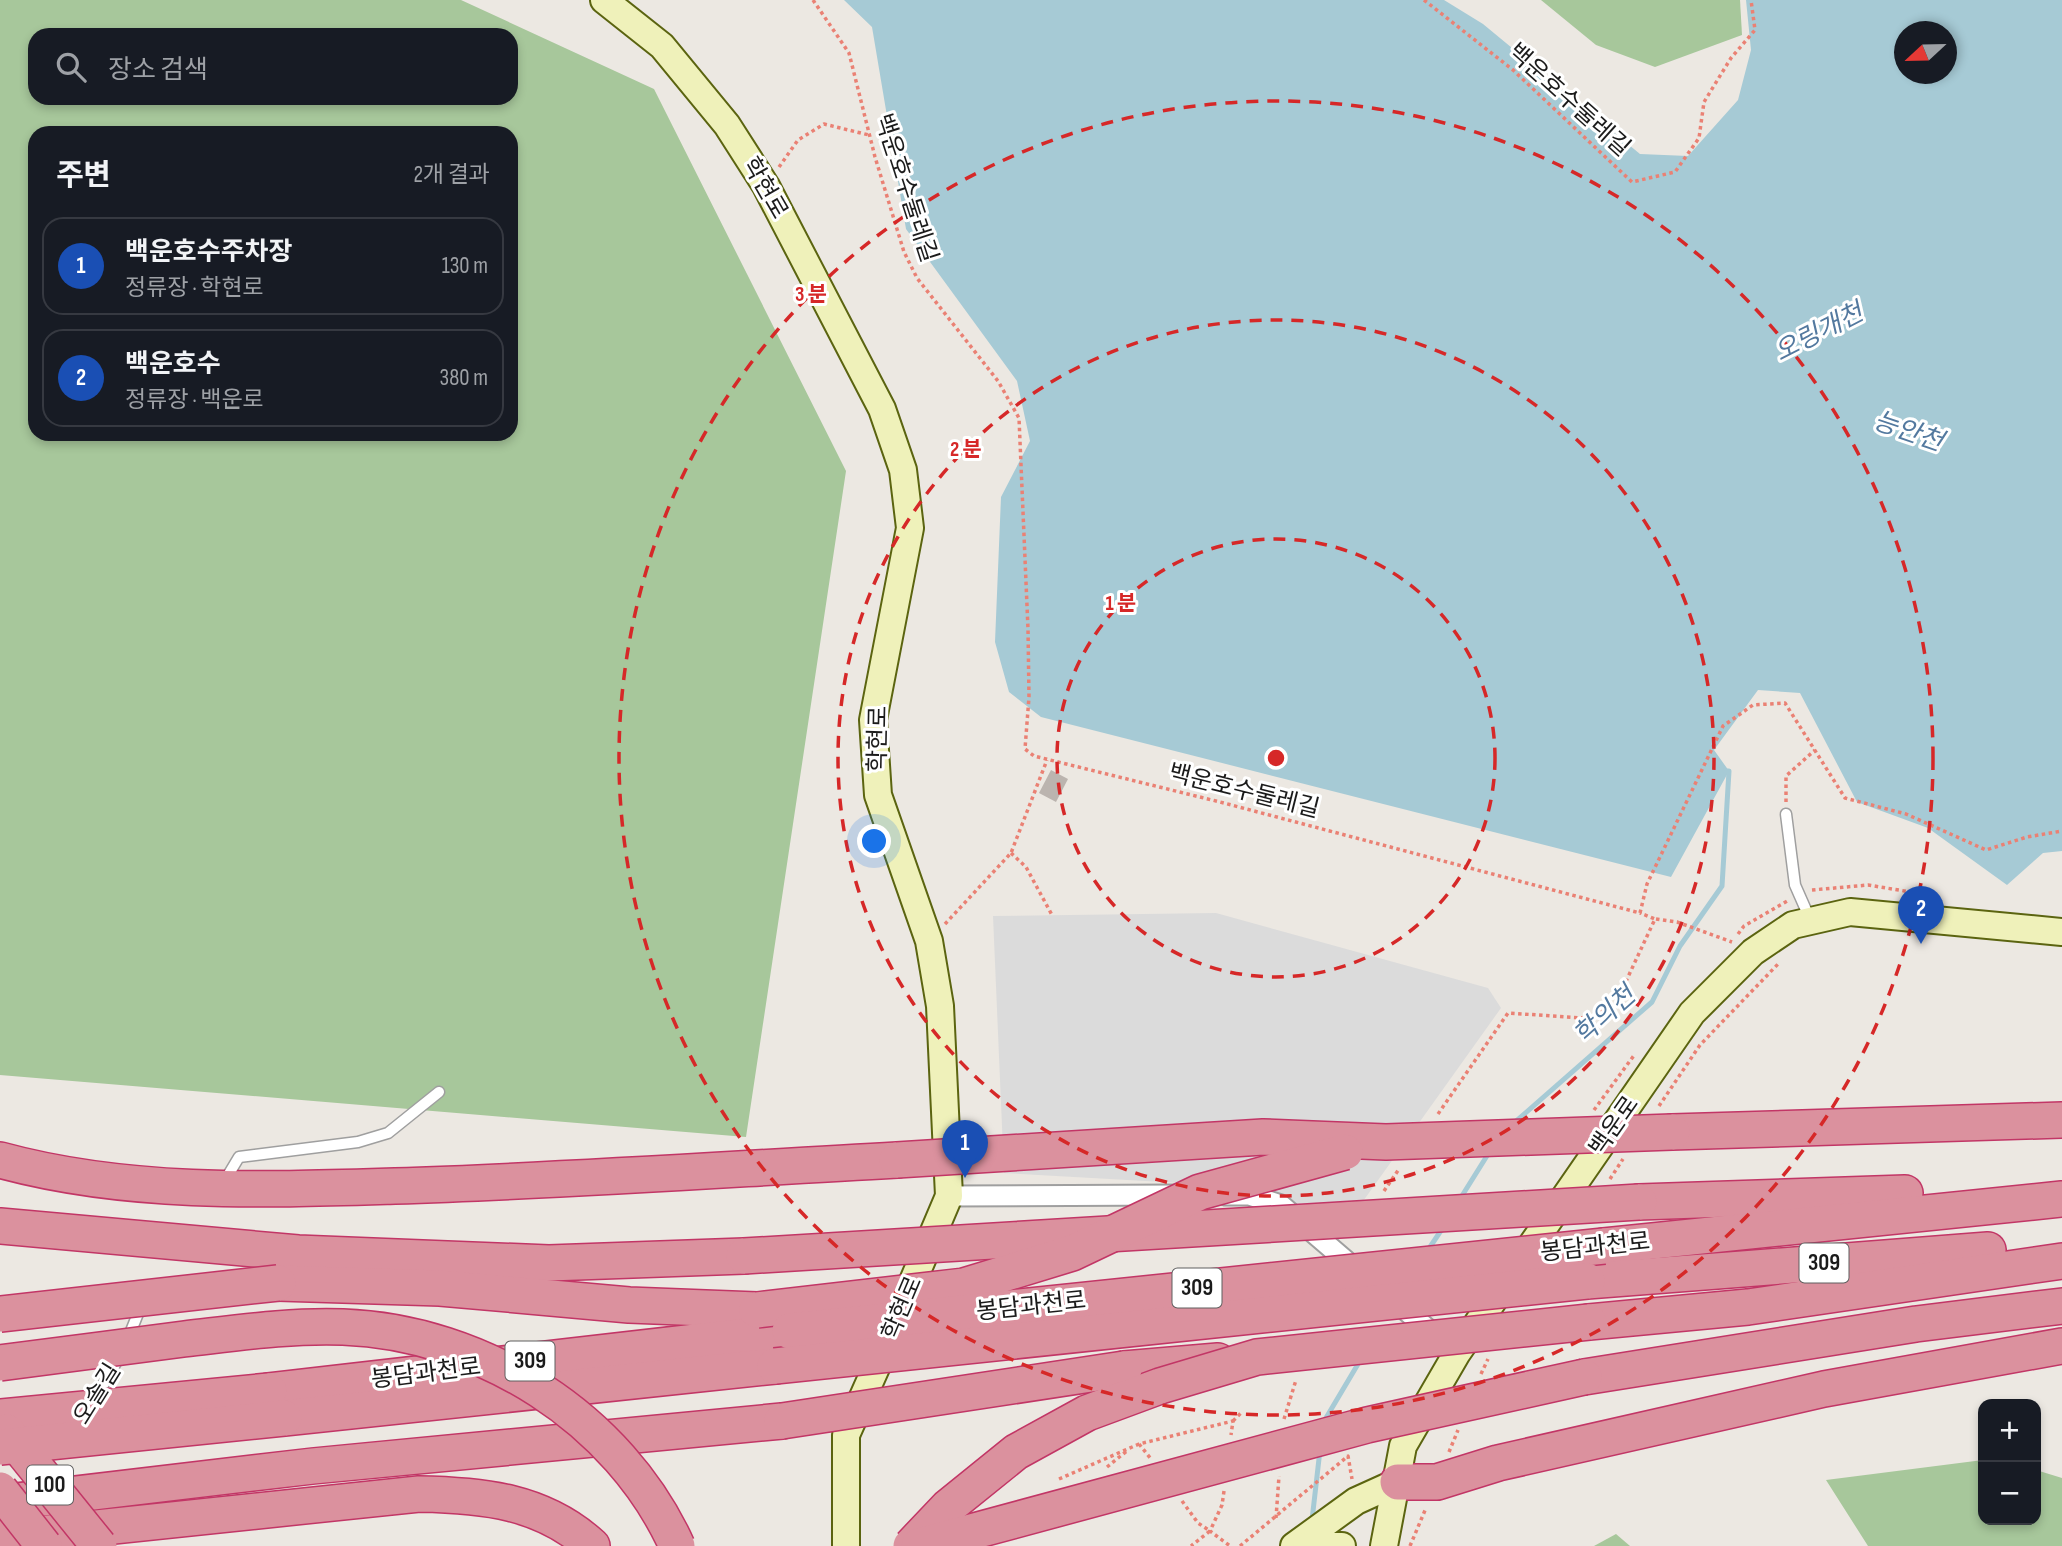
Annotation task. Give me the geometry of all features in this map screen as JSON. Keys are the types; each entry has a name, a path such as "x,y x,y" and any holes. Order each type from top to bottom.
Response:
{"highway":[{"path":"0,1160 35,1170 162,1186 274,1189 488,1183 1263,1137 1386,1142 2062,1121"},
{"path":"0,1314 278,1283 440,1288 629,1305 757,1310 964,1286 1072,1253 1200,1192 1271,1170 1386,1142"},
{"name":"봉담과천로","path":"0,1226 298,1253 549,1263 744,1256 1639,1202 2062,1188"},
{"name":"봉담과천로","path":"0,1447 790,1331 2062,1199"},
{"name":"봉담과천로","path":"0,1418 277,1405 775,1366 1587,1281 2062,1244"},
{"path":"0,1503 313,1466 782,1421 1124,1369 1748,1307 2062,1261"},
{"path":"919,1546 1367,1425 1584,1377 1916,1324 2062,1306"},
{"path":"0,1363 278,1327 344,1327 398,1333 454,1349 525,1379 588,1423 636,1480 677,1546"},
{"path":"1398,1482 1437,1482 1498,1463 1824,1389 2062,1346"},
{"path":"911,1546 948,1507 1016,1452 1075,1420 1160,1386 1256,1357"},
{"name":"100","path":"0,1423 99,1546"},
{"name":"100","path":"0,1490 44,1546"},
{"path":"0,1538 419,1494 476,1494 528,1506 572,1528 592,1546"}],"street":[{"name":"학현로","path":"604,0 662,46 727,125 766,186 882,409 903,470 910,528 873,720 878,795 929,941 940,1006 949,1196 846,1435 846,1546"},
{"name":"백운로","path":"1384,1546 1403,1446 1457,1353 1692,1013 1753,952 1793,925 1850,912 2062,932"},
{"path":"949,1196 1249,1195 1281,1205 1457,1353"},
{"path":"1306,1546 1334,1537 1356,1501 1398,1482"},
{"path":"1294,1546 1334,1537"}],"lane":[{"path":"1786,814 1795,886 1810,920"},
{"path":"227,1177 239,1157 358,1142 388,1133 439,1092"},
{"name":"오솔길","path":"0,1460 71,1437 116,1368 150,1283"}],"path":[{"name":"백운호수둘레길","path":"813,0 849,54 896,228 917,278 998,381 1019,418 1028,629 1025,749 1034,757 1641,911 1655,919 1677,922 1732,942"},
{"name":"백운호수둘레길","path":"1424,0 1513,70 1632,182 1675,172 1699,138 1704,102 1731,58 1755,30 1751,0"},
{"path":"766,186 798,140 824,124 869,135"},
{"path":"1641,911 1647,884 1723,726 1753,705 1785,703 1845,798 1906,814 1986,850 2027,837 2062,831"},
{"path":"1786,814 1786,776 1815,750"},
{"path":"929,941 1011,853 1047,760"},
{"path":"1011,853 1026,867 1052,915"},
{"path":"1508,1013 1583,1018 1614,1007 1655,919"},
{"path":"1233,1421 1242,1412"},
{"path":"1240,1546 1330,1471"},
{"path":"1191,1546 1210,1531 1198,1523"}],"green space":[{"path":"0,0 461,0 654,89 846,471 746,1137 0,1075"},
{"path":"1541,0 1740,0 1742,35 1655,67 1596,45"},
{"path":"1978,1461 1978,1525 2041,1525 2041,1472 2062,1478 2062,1546 1868,1546 1826,1480"},
{"path":"1616,1534 1630,1546 1594,1546"}],"shaded area":[{"path":"1216,913 1488,988 1501,1008 1336,1239 1270,1188 1004,1173 993,916"}],"water":[{"path":"844,0 1444,0 1483,24 1640,154 1688,156 1738,100 1751,50 1746,0 2062,0 2062,851 2043,853 2007,885 1928,828 1857,802 1800,693 1758,690 1714,750 1729,771 1671,877 1041,717 1009,692 995,642 1001,497 1030,441 1017,381 906,229 872,27"}],"building":[{"path":"1051,770 1068,779 1056,802 1039,793"}],"waterway":[{"name":"학의천","path":"1514,1123 1652,1002 1680,946 1722,886 1729,771 1725,771"},
{"name":"학의천","path":"1460,1199 1490,1151"},
{"name":"학의천","path":"1428,1250 1444,1226"},
{"name":"학의천","path":"1323,1423 1361,1359"},
{"name":"학의천","path":"1312,1520 1320,1450"}],"place":[{"name":"백운호수","path":"1921,944"},
{"name":"백운호수주차장","path":"965,1178"}],"water label":[{"name":"오링개천","path":"1819,333"},
{"name":"능안천","path":"1908,432"}]}
